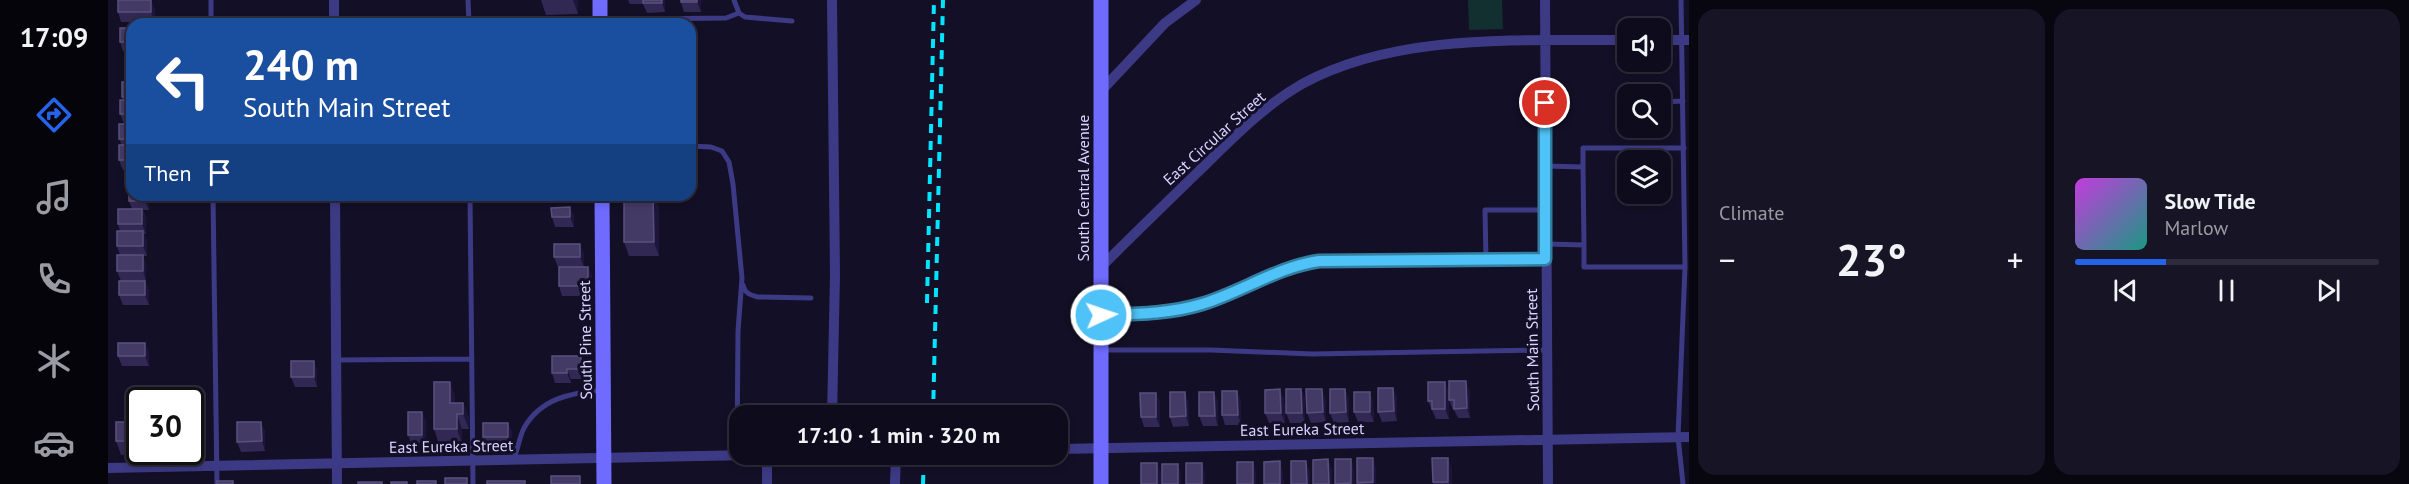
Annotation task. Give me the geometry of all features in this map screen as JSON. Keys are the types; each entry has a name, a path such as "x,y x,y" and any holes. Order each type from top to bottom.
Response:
{"street":[{"path":"333,0 334,18"},
{"path":"600,0 600,18"},
{"path":"832,0 835,275 832,405"},
{"name":"South Central Avenue","path":"1101,0 1101,484"},
{"path":"1101,91 1165,23 1196,0"},
{"name":"South Main Street","path":"1545,0 1548,484"},
{"name":"East Circular Street","path":"1101,267 1242,129 1271,105 1302,84 1343,66 1393,52 1469,43 1617,40"},
{"path":"335,201 337,484"},
{"name":"South Pine Street","path":"602,201 604,484"},
{"path":"1101,315 1158,312 1202,304 1287,268 1306,263 1545,259"},
{"name":"East Eureka Street","path":"1068,449 1684,437"},
{"name":"East Eureka Street","path":"108,468 729,456"},
{"path":"767,465 767,484"},
{"path":"895,484 896,465"}],"lane":[{"path":"210,0 211,18"},
{"path":"468,0 469,18"},
{"path":"734,0 739,13 745,17 792,21"},
{"path":"1681,0 1685,40 1683,101 1687,192 1683,484"},
{"path":"696,19 726,18 739,13"},
{"path":"1671,102 1683,101"},
{"path":"696,146 711,147 722,151 729,162 744,290 750,295 811,298"},
{"path":"1684,148 1583,148 1583,166 1584,267 1685,267"},
{"path":"1545,166 1583,166"},
{"path":"213,201 217,484"},
{"path":"470,201 473,484"},
{"path":"1486,260 1485,210 1545,210"},
{"path":"1545,244 1584,245"},
{"path":"737,405 738,331 742,278"},
{"path":"1101,350 1210,350 1312,354 1547,350"},
{"path":"336,360 472,358"},
{"path":"513,460 523,430 543,406 565,395 604,389"}],"green space":[{"path":"1468,0 1502,0 1503,29 1469,30"}],"building":[{"path":"118,0 151,0 151,12 118,12"},
{"path":"643,0 662,0 662,3 643,3"},
{"path":"681,0 697,0 697,2 681,2"},
{"path":"120,28 126,28 126,42 120,42"},
{"path":"122,82 126,82 126,97 122,97"},
{"path":"120,100 126,100 126,114 120,114"},
{"path":"119,124 126,124 126,139 119,139"},
{"path":"119,145 126,145 126,160 119,160"},
{"path":"624,201 653,201 654,242 624,242"},
{"path":"570,207 570,217 552,217 551,208"},
{"path":"118,209 142,209 142,224 118,224"},
{"path":"117,231 143,231 143,246 117,246"},
{"path":"554,244 580,244 580,257 554,257"},
{"path":"117,255 143,255 143,271 117,271"},
{"path":"559,267 588,267 588,286 559,286"},
{"path":"119,281 145,281 145,295 119,295"},
{"path":"118,343 145,343 145,356 118,356"},
{"path":"552,356 581,356 581,369 567,369 567,373 552,373"},
{"path":"291,361 314,361 314,377 291,377"},
{"path":"1449,381 1466,381 1467,408 1454,409 1454,400 1449,400"},
{"path":"434,382 450,382 450,403 463,403 463,414 457,414 457,429 434,429"},
{"path":"1428,382 1445,382 1445,409 1432,409 1432,401 1428,401"},
{"path":"1378,388 1393,388 1394,411 1378,412"},
{"path":"1280,389 1281,413 1265,413 1265,390"},
{"path":"1286,389 1301,389 1302,413 1286,413"},
{"path":"1306,389 1322,389 1323,412 1307,413"},
{"path":"1330,389 1345,389 1346,412 1330,413"},
{"path":"1222,391 1237,391 1238,415 1222,415"},
{"path":"1170,392 1185,392 1186,416 1170,417"},
{"path":"1199,392 1214,392 1215,416 1199,416"},
{"path":"1354,392 1370,392 1370,412 1354,412"},
{"path":"1140,393 1156,393 1156,417 1141,417"},
{"path":"408,412 422,412 422,435 408,435"},
{"path":"116,422 126,422 126,441 116,441"},
{"path":"237,422 261,422 262,441 237,442"},
{"path":"483,423 508,423 508,437 483,437"},
{"path":"1357,458 1373,458 1373,482 1357,483"},
{"path":"1432,458 1448,458 1448,482 1433,482"},
{"path":"1328,459 1329,484 1313,484 1313,460"},
{"path":"1335,459 1351,459 1351,483 1335,484"},
{"path":"1280,461 1280,484 1264,484 1264,462"},
{"path":"1291,461 1306,461 1307,484 1291,484"},
{"path":"1237,462 1253,462 1253,484 1237,484"},
{"path":"1141,463 1157,463 1157,484 1141,484"},
{"path":"1186,463 1202,463 1202,484 1186,484"},
{"path":"1162,464 1178,464 1178,484 1162,484"},
{"path":"551,476 580,476 580,484 551,484"},
{"path":"445,478 467,478 467,484 445,484"},
{"path":"217,481 233,481 233,484 217,484"},
{"path":"417,481 436,481 436,484 417,484"},
{"path":"487,481 525,481 525,484 487,484"},
{"path":"358,482 382,482 382,484 358,484"},
{"path":"391,482 407,482 407,484 391,484"}],"railway":[{"path":"927,303 934,0"},
{"path":"933,405 943,0"},
{"path":"923,484 924,465"}],"route":[{"path":"1101,315 1178,310 1222,297 1287,268 1319,261 1545,259 1545,103"}]}
